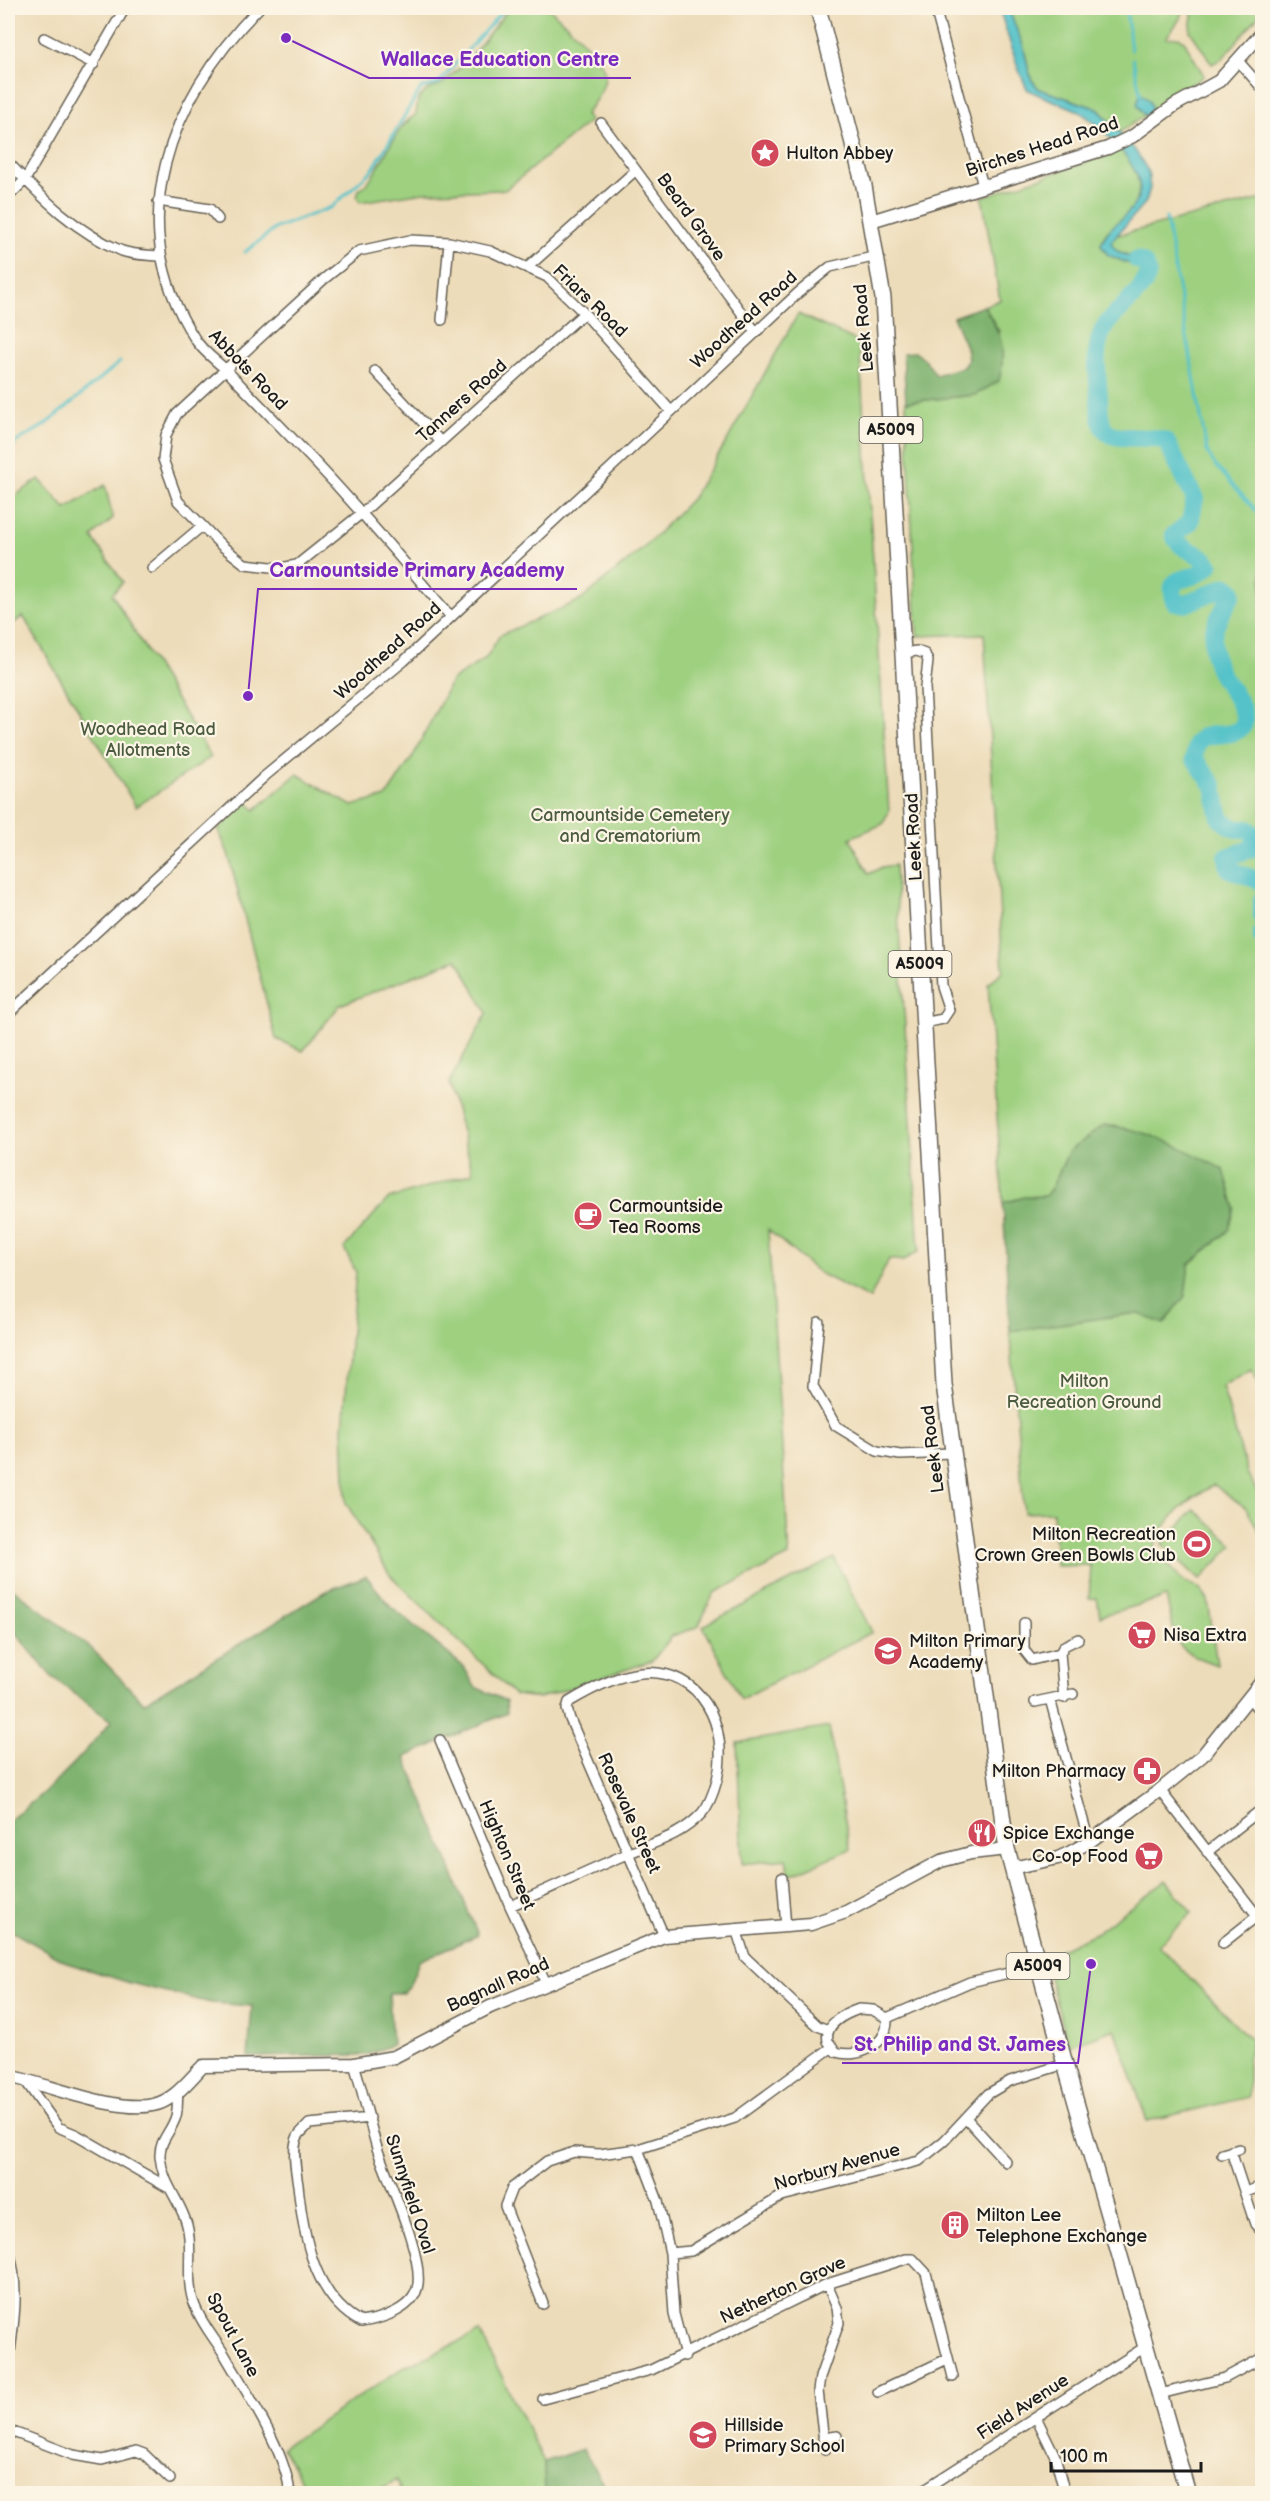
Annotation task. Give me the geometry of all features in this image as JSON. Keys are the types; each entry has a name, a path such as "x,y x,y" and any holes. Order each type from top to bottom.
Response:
{"main road":[{"name":"Leek Road","path":"818,8 871,221 883,306 940,1328 952,1454 1007,1849 1012,1868"},
{"name":"A5009","path":"1012,1868 1065,2064 1188,2493"}],"street":[{"path":"8,197 24,180 125,8"},
{"name":"Abbots Road","path":"259,8 200,82 180,123 165,164 158,201 159,256 182,317 197,342 362,513 451,617"},
{"path":"935,8 983,186"},
{"name":"Birches Head Road","path":"871,221 1108,148 1133,136 1175,105 1219,81 1239,62 1263,33"},
{"path":"44,38 94,64"},
{"path":"1239,62 1263,88"},
{"name":"Beard Grove","path":"601,123 755,331"},
{"path":"8,162 61,214 98,238 124,252 159,256"},
{"path":"527,268 636,170"},
{"path":"158,201 210,209 218,219"},
{"name":"Friars Road","path":"201,526 178,501 163,459 165,435 177,414 324,279 359,251 410,240 448,242 490,251 547,278 584,313 670,410"},
{"path":"442,320 448,242"},
{"name":"Woodhead Road","path":"8,1014 265,776 321,732 451,617 755,331 830,267 877,256"},
{"name":"Tanners Road","path":"201,526 245,564 280,568 297,565 362,513 584,313"},
{"path":"375,371 441,442"},
{"path":"152,568 201,526"},
{"name":"Leek Road","path":"903,653 917,651 925,654 928,661 925,687 941,986 949,1010 943,1019 923,1023"},
{"path":"819,1322 813,1386 836,1426 877,1451 900,1455 952,1454"},
{"path":"1024,1623 1024,1650 1032,1660 1060,1653"},
{"path":"1035,1702 1069,1696 1060,1653 1064,1646 1078,1639"},
{"name":"Rosevale Street","path":"629,1853 662,1842 688,1826 704,1810 713,1793 720,1765 717,1725 705,1699 694,1689 678,1680 657,1674 641,1673 626,1677 569,1702 567,1709 664,1936"},
{"path":"1012,1868 1058,1858 1089,1842 1160,1790 1202,1756 1263,1681"},
{"path":"1050,1699 1089,1842"},
{"path":"1250,1699 1263,1714"},
{"name":"Highton Street","path":"440,1740 510,1906 546,1983"},
{"path":"1160,1790 1261,1916 1226,1940 1223,1929"},
{"path":"1208,1852 1263,1809"},
{"name":"Bagnall Road","path":"8,2076 127,2107 154,2105 178,2093 203,2066 354,2064 394,2057 449,2026 546,1983 664,1936 786,1927 833,1918 941,1861 971,1853 1007,1849"},
{"path":"510,1906 629,1853"},
{"path":"782,1878 786,1927"},
{"path":"736,1929 745,1957 818,2026 828,2030"},
{"path":"886,2018 970,1982 1038,1966"},
{"path":"831,2048 827,2036 828,2030 837,2020 859,2009 873,2010 886,2018"},
{"path":"831,2048 849,2054 870,2048 885,2033 886,2018"},
{"path":"543,2304 506,2206 512,2188 547,2161 574,2152 599,2154 638,2149 735,2118 831,2048"},
{"name":"Sunnyfield Oval","path":"354,2064 370,2118 384,2169 409,2235 419,2283 416,2293 406,2304 383,2318 361,2322 349,2315 318,2274 303,2233 296,2166 297,2138 309,2124 370,2118"},
{"name":"Norbury Avenue","path":"670,2253 691,2251 782,2196 919,2161 966,2118 988,2094 1010,2081 1065,2064"},
{"name":"Spout Lane","path":"24,2079 58,2127 77,2134 167,2187"},
{"name":"Spout Lane","path":"178,2093 176,2114 160,2144 160,2158 167,2187 187,2222 192,2247 190,2273 194,2305 265,2427 282,2462 290,2493"},
{"path":"966,2118 1006,2162"},
{"path":"638,2149 658,2201 670,2253 674,2314 685,2356"},
{"path":"1231,2151 1255,2224 1263,2232"},
{"path":"1246,2192 1263,2186"},
{"path":"8,2248 13,2265 15,2303 8,2367"},
{"name":"Netherton Grove","path":"543,2399 651,2370 685,2356 827,2284 898,2259 913,2259 927,2273 947,2359"},
{"path":"825,2450 818,2391 820,2377 839,2323 837,2308 827,2284"},
{"name":"Field Avenue","path":"917,2493 1037,2419 1145,2346"},
{"path":"1160,2394 1225,2378 1263,2358"},
{"path":"878,2392 947,2359 953,2377"},
{"path":"1037,2419 1055,2456 1065,2493"},
{"path":"8,2430 73,2455 102,2460 136,2451 144,2454 170,2479"},
{"path":"824,2438 837,2436"}],"green space":[{"path":"522,8 549,8 583,41 604,69 605,77 600,92 585,115 590,121 505,190 424,192 360,202 357,196 359,190 370,179 401,128 416,114 418,99 427,90 442,84 467,61 507,11"},
{"path":"1008,8 1183,8 1180,19 1166,38 1179,37 1185,42 1204,76 1120,132 1098,109 1039,89 1031,79 1023,45"},
{"path":"1193,8 1262,8 1262,12 1222,59 1212,64 1190,31"},
{"name":"Milton Recreation Ground","path":"1119,148 1136,173 1139,191 1132,209 1125,218 1108,231 1101,245 1108,255 1142,269 1143,279 1154,270 1152,265 1115,250 1111,242 1114,236 1262,199 1262,1388 1251,1369 1222,1386 1248,1475 1262,1501 1262,1536 1246,1508 1214,1485 1178,1511 1164,1527 1154,1547 1181,1580 1199,1588 1208,1600 1217,1665 1183,1649 1175,1635 1166,1597 1100,1616 1097,1598 1089,1599 1091,1565 1056,1566 1053,1512 1024,1513 1010,1331 1137,1313 1184,1296 1188,1265 1229,1230 1069,1151 1051,1189 1045,1196 1025,1197 1003,1203 988,984 1003,971 984,634 917,636 906,402 975,395 999,331 984,306 1000,300 982,197 1087,162"},
{"path":"984,306 995,325 1001,342 1002,359 999,381 975,395 906,402 903,353 915,352 926,361 936,375 963,367 968,360 966,347 953,317"},
{"name":"Carmountside Cemetery and Crematorium","path":"798,314 859,342 889,811 883,824 850,838 869,874 882,867 895,865 919,1251 903,1261 889,1259 870,1299 819,1273 768,1230 789,1556 714,1593 698,1627 672,1636 652,1661 540,1698 515,1695 390,1575 346,1503 343,1429 356,1272 344,1248 388,1199 473,1173 449,1083 487,1013 457,959 340,1005 303,1051 276,1039 228,853 218,829 246,801 255,810 297,774 352,806 386,797 413,756 452,680 486,658 500,635 581,600 648,544 692,498"},
{"name":"Woodhead Road Allotments","path":"39,479 66,509 105,485 113,518 92,537 123,582 112,594 211,757 136,807 23,616 8,628 8,501"},
{"path":"1104,1125 1151,1135 1224,1170 1235,1208 1229,1230 1189,1265 1185,1296 1164,1324 1137,1313 1010,1331 1003,1203 1025,1197 1045,1196 1051,1189 1069,1151"},
{"name":"Milton Recreation Crown Green Bowls Club","path":"1195,1509 1233,1545 1200,1580 1162,1544"},
{"path":"834,1558 872,1632 741,1699 703,1626"},
{"path":"366,1576 390,1606 464,1667 475,1687 506,1701 507,1713 405,1757 478,1935 419,1961 410,1984 403,1993 389,1993 392,2045 366,2055 248,2057 252,2006 211,2003 130,1983 70,1964 8,1929 8,1821 63,1775 111,1721 51,1676 9,1625 8,1585 92,1649 144,1703 324,1592"},
{"path":"829,1727 850,1849 789,1876 786,1859 742,1864 737,1743"},
{"path":"1166,1881 1192,1913 1158,1945 1251,2040 1248,2059 1248,2097 1147,2121 1115,2029 1069,2046 1046,1967 1051,1954 1095,1933"},
{"path":"480,2332 544,2462 545,2493 401,2493 397,2480 372,2493 324,2493 317,2482 305,2487 282,2448 401,2369"},
{"path":"583,2449 608,2493 545,2493 544,2462"}],"water":[{"path":"999,8 1008,8 1023,45 1031,79 1039,89 1098,109 1135,150 1148,171 1150,188 1146,202 1111,242 1119,252 1150,265 1154,270 1154,278 1143,279 1142,269 1108,255 1101,245 1104,237 1136,202 1139,184 1135,172 1117,146 1083,114 1027,89"},
{"path":"1140,93 1151,105 1148,115 1144,115 1137,105"}],"waterway":[{"path":"245,252 276,228 332,207 373,169 421,88 438,84 505,8"},
{"path":"1126,8 1131,50"},
{"path":"1133,59 1141,97"},
{"path":"1166,218 1207,451 1215,465 1262,517"},
{"path":"1137,260 1146,266 1148,274 1144,283 1110,319 1098,343 1100,417 1105,430 1113,435 1166,441 1195,499 1190,522 1174,535 1181,545 1206,560 1210,565 1173,585 1175,602 1185,604 1227,586 1232,590 1232,595 1215,626 1213,645 1218,669 1241,706 1244,721 1242,727 1229,734 1203,737 1197,743 1194,758 1214,786 1220,819 1236,829 1248,829 1256,836 1253,848 1227,857 1229,869 1262,882"},
{"path":"8,455 16,442 45,425 120,362"},
{"path":"1256,836 1262,833"},
{"path":"1262,900 1262,917"},
{"path":"1262,932 1262,939"}],"place":[{"name":"Wallace Education Centre","path":"286,38"},
{"name":"Hulton Abbey","path":"765,153"},
{"name":"Carmountside Primary Academy","path":"248,696"},
{"name":"Carmountside Tea Rooms","path":"588,1216"},
{"name":"Milton Recreation Crown Green Bowls Club","path":"1197,1544"},
{"name":"Nisa Extra","path":"1142,1635"},
{"name":"Milton Primary Academy","path":"888,1651"},
{"name":"Milton Pharmacy","path":"1147,1771"},
{"name":"Spice Exchange","path":"982,1833"},
{"name":"Co-op Food","path":"1149,1856"},
{"name":"St. Philip and St. James","path":"1091,1964"},
{"name":"Milton Lee Telephone Exchange","path":"955,2225"},
{"name":"Hillside Primary School","path":"703,2435"}]}
